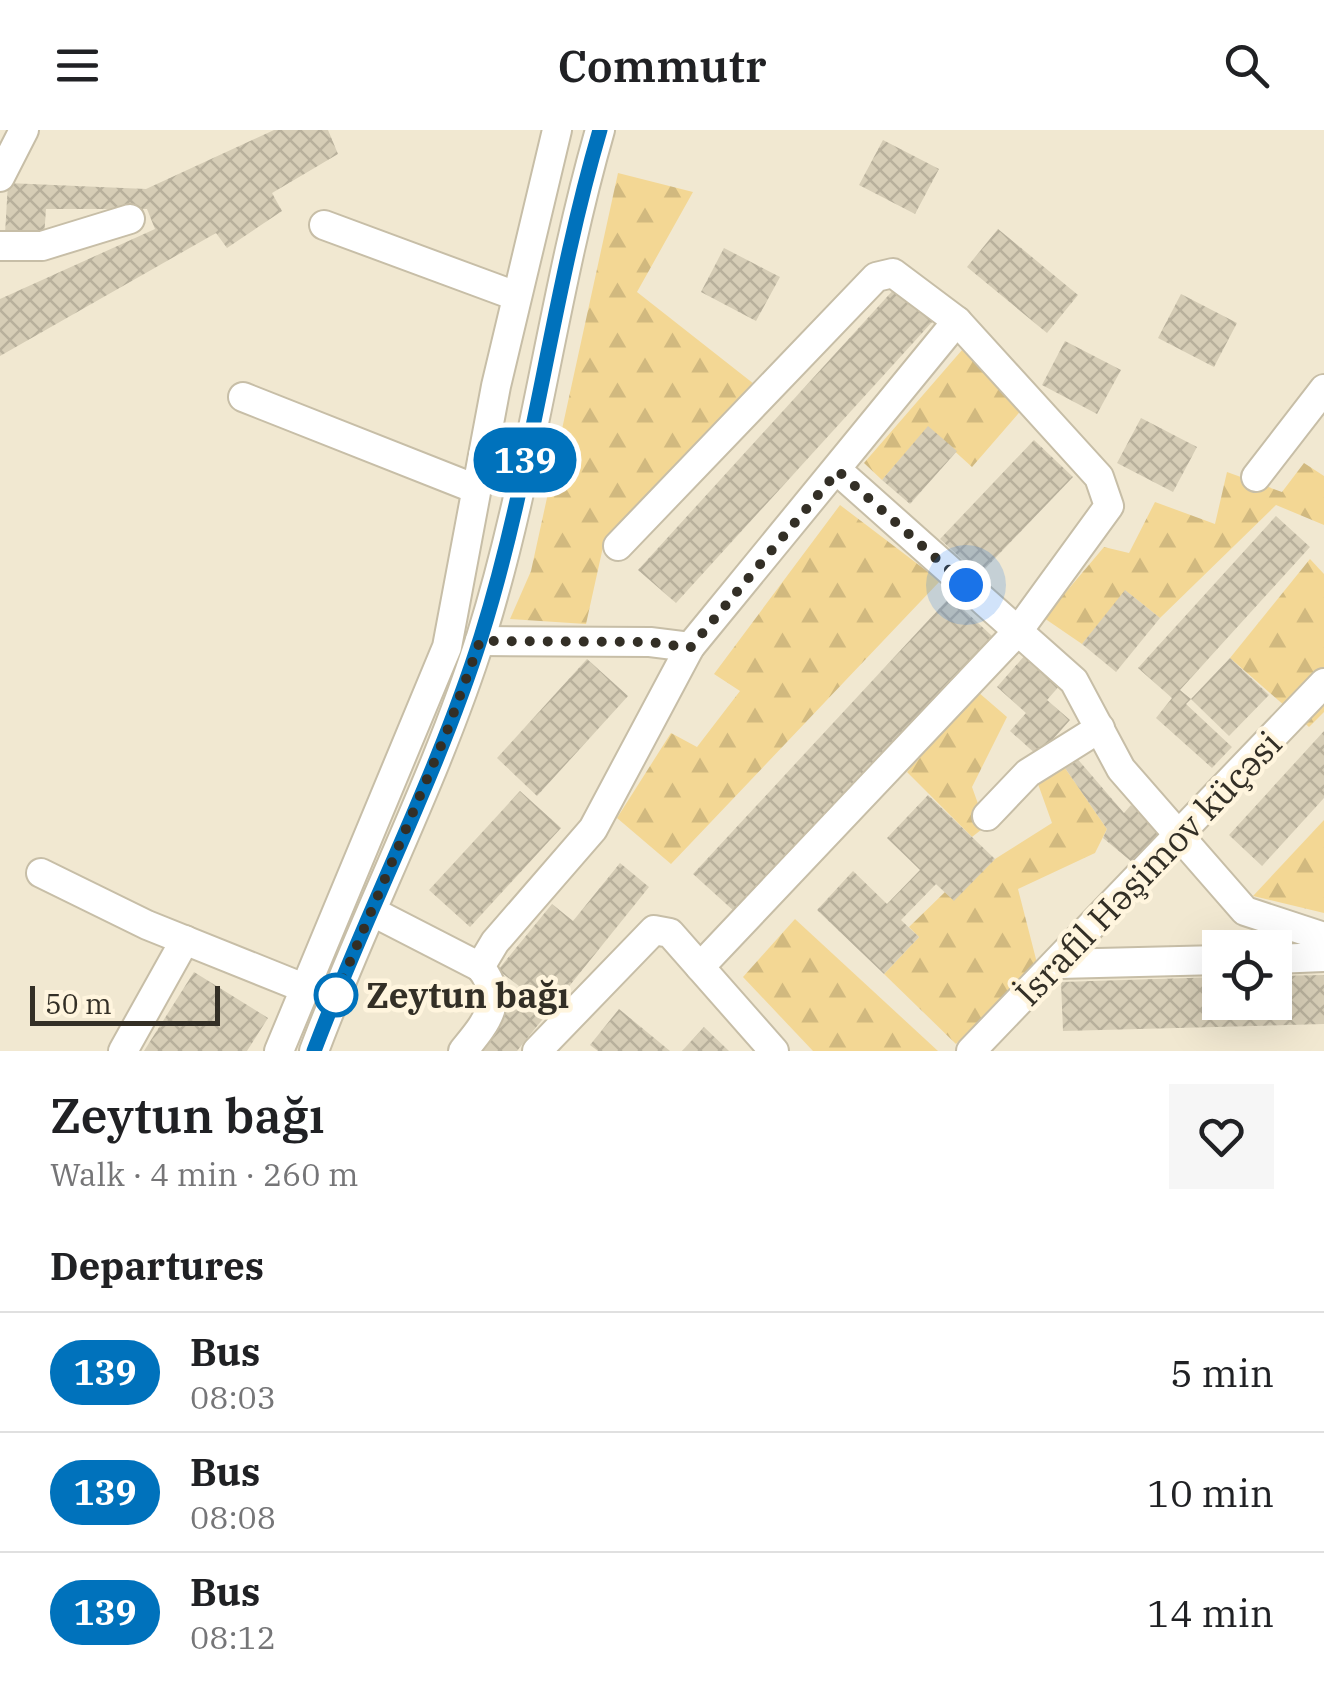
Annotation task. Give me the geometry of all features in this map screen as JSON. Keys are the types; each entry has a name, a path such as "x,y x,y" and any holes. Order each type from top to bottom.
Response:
{"street":[{"path":"0,178 24,130"},
{"path":"279,1051 447,647 516,296 557,130"},
{"path":"314,1051 480,641 526,458 570,233 600,130"},
{"path":"0,246 42,246 130,219"},
{"path":"324,225 516,296"},
{"path":"618,546 876,277 893,273 957,321 1099,477 1108,506 1018,631 700,967"},
{"path":"480,967 495,942 593,828 690,648 957,321"},
{"path":"1256,477 1324,389"},
{"path":"243,397 476,489"},
{"path":"838,471 1074,681 1121,769 1244,911 1324,937"},
{"path":"480,641 650,642 690,648"},
{"name":"İsrafil Həşimov küçəsi","path":"970,1051 1058,964 1324,683"},
{"path":"987,816 1028,773 1100,728"},
{"path":"42,873 184,940 304,988"},
{"path":"373,912 480,967 494,999 493,1012 463,1051"},
{"path":"537,1051 654,930 670,933 774,1051"},
{"path":"122,1051 184,940"},
{"path":"1292,959 1324,958"},
{"path":"1058,964 1202,960"}],"green space":[{"path":"618,173 693,192 637,292 754,384 603,547 586,624 510,619 531,571"},
{"path":"962,350 1024,407 972,467 928,427 882,480 864,463"},
{"path":"1304,463 1324,476 1324,525 1276,505 1160,618 1126,591 1082,644 1044,618 1104,547 1129,553 1155,502 1215,524 1227,472 1282,492"},
{"path":"840,505 940,581 671,864 617,818 671,733 697,747 740,691 714,674"},
{"path":"1310,559 1324,574 1324,712 1309,727 1230,658"},
{"path":"978,692 1007,717 972,787 986,826 972,837 907,772"},
{"path":"1063,765 1107,829 1095,853 1018,889 1037,963 956,1044 884,974 919,937 909,927 945,892 954,900 995,859 1052,823 1038,784"},
{"path":"1324,820 1324,913 1253,896"},
{"path":"795,919 938,1051 813,1051 743,977"}],"building":[{"path":"274,130 328,130 338,154 272,193 282,211 227,248 216,233 0,356 0,299 155,229 147,209 46,209 44,237 5,234 8,183 146,189"},
{"path":"883,140 939,169 915,214 859,185"},
{"path":"998,229 1078,295 1047,333 967,267"},
{"path":"724,248 780,277 756,321 701,292"},
{"path":"896,287 933,321 676,603 638,570"},
{"path":"1181,294 1237,323 1214,367 1158,338"},
{"path":"1065,341 1121,370 1097,414 1042,385"},
{"path":"1141,418 1197,447 1173,492 1117,463"},
{"path":"928,426 957,451 910,504 882,480"},
{"path":"1034,440 1073,477 979,575 940,539"},
{"path":"1276,516 1310,547 1180,690 1191,699 1186,704 1232,747 1212,768 1156,718 1172,698 1138,668"},
{"path":"1125,590 1160,618 1116,672 1082,644"},
{"path":"950,597 992,636 735,912 693,874"},
{"path":"1026,654 1061,684 1047,700 1070,720 1038,756 1010,731 1026,713 997,687"},
{"path":"1230,658 1269,695 1229,736 1191,699"},
{"path":"587,659 628,696 537,796 497,758"},
{"path":"1324,731 1324,798 1262,866 1229,835"},
{"path":"1075,756 1124,813 1131,805 1163,833 1132,862 1103,838 1107,829 1063,765"},
{"path":"520,791 561,828 470,927 429,890"},
{"path":"928,795 995,859 954,901 936,884 901,920 919,937 884,974 817,910 853,871 887,904 920,870 887,838"},
{"path":"620,863 649,887 517,1051 475,1051 470,1047 519,986 498,970 552,904 573,921"},
{"path":"194,972 268,1018 247,1051 144,1051"},
{"path":"1324,975 1324,1024 1063,1031 1061,982 1202,978 1202,1020 1292,1020 1292,976"},
{"path":"619,1009 670,1051 598,1051 590,1045"},
{"path":"704,1027 729,1051 682,1051"}],"bus line":[{"name":"139","path":"314,1051 446,734 480,641 526,458 570,233 600,130"}],"place":[{"name":"Zeytun bağı","path":"336,995"}],"route":[{"path":"336,995 446,734 480,641 650,642 690,648 838,471 966,585"}]}
